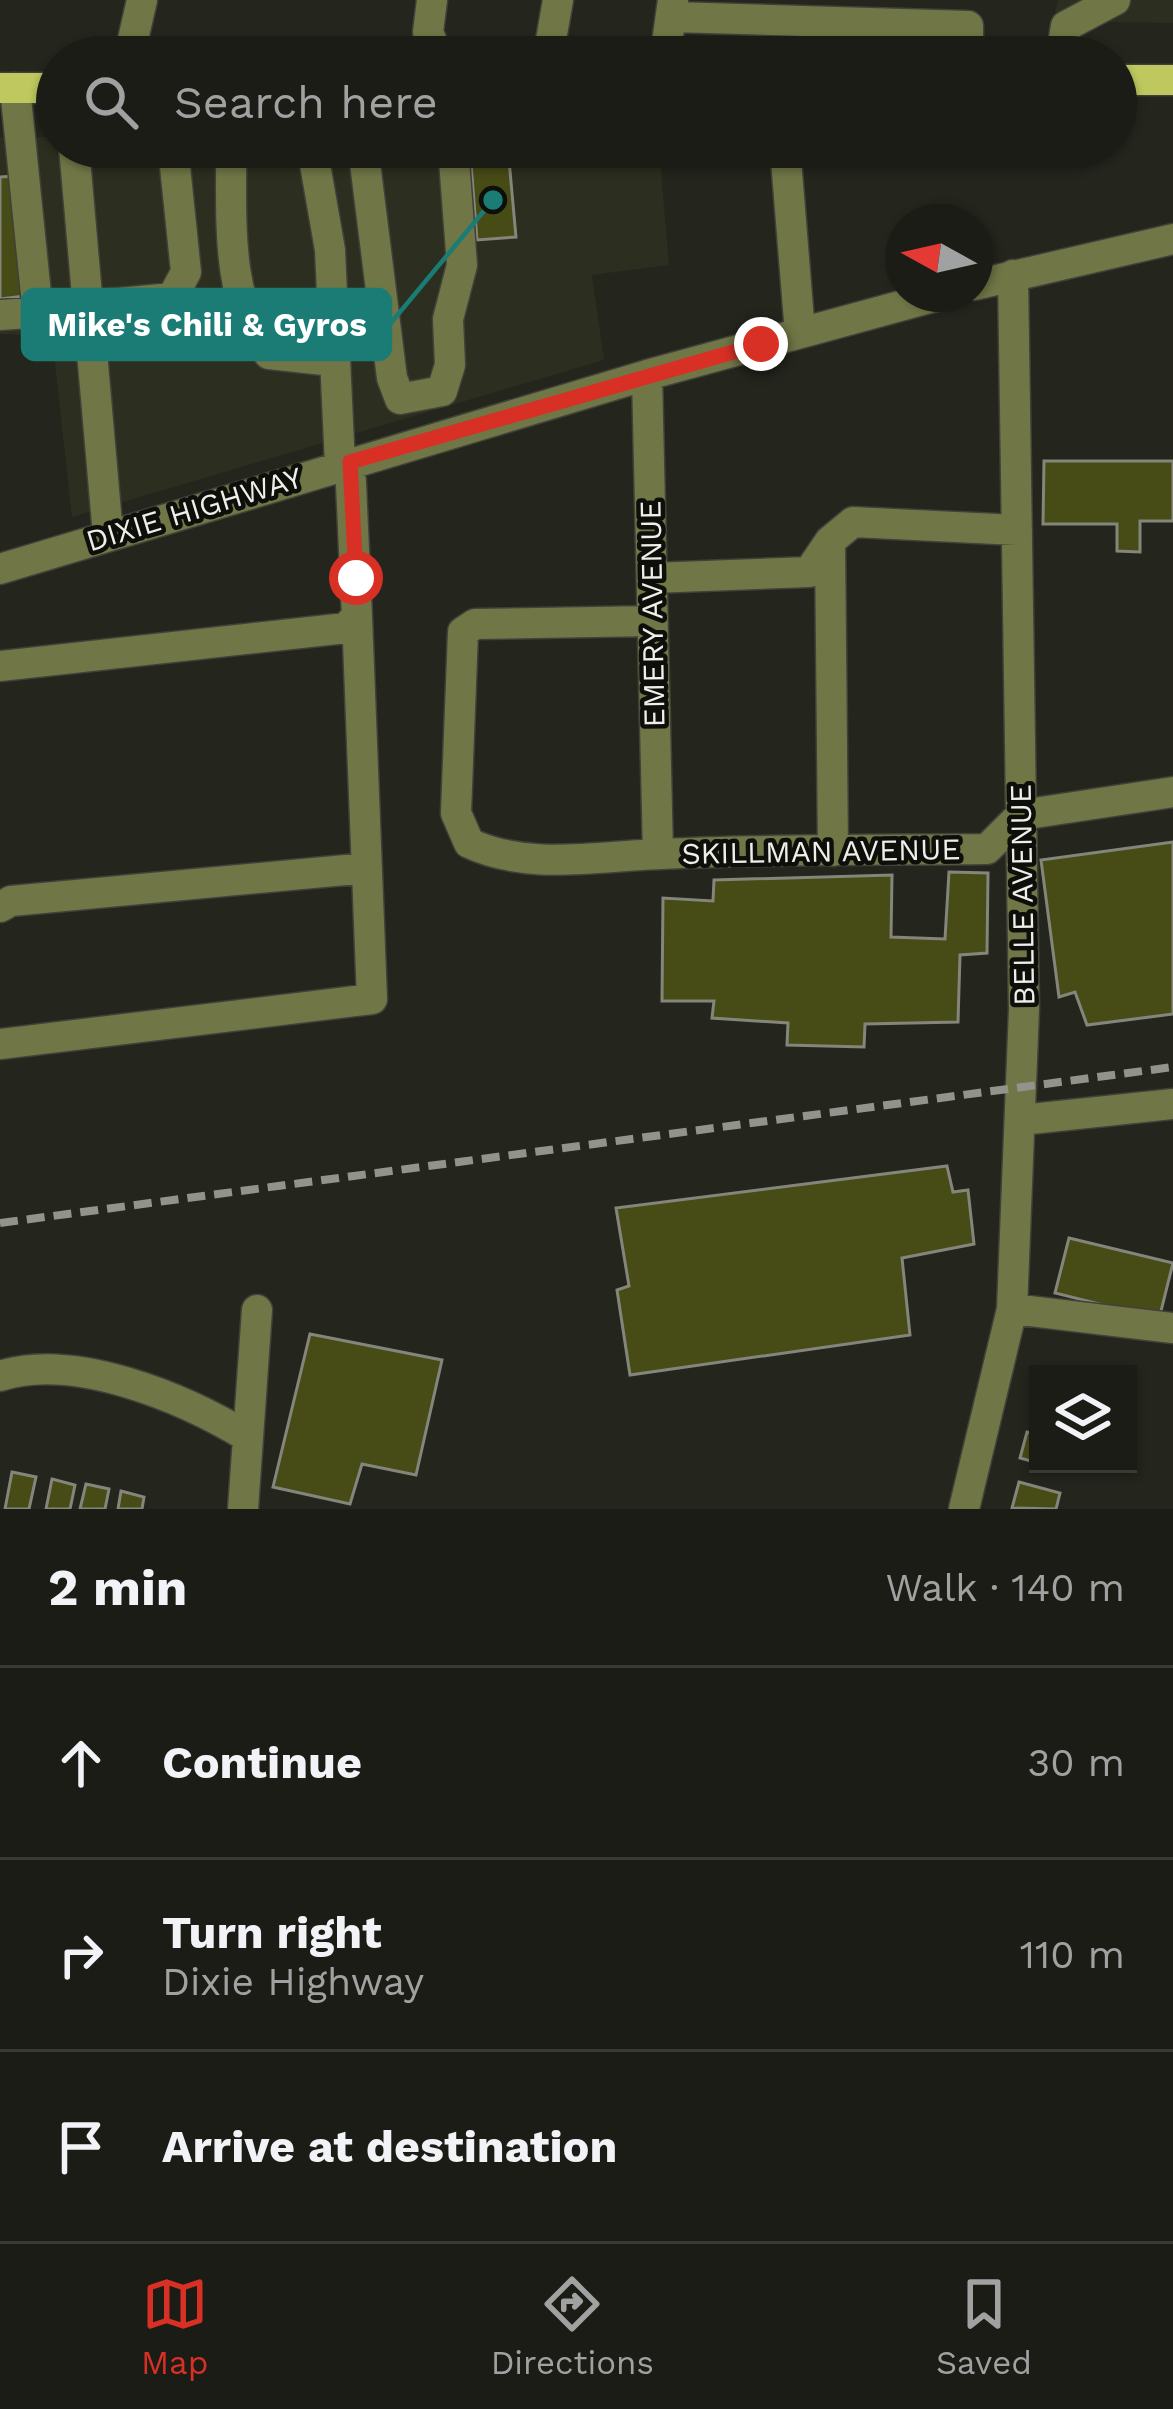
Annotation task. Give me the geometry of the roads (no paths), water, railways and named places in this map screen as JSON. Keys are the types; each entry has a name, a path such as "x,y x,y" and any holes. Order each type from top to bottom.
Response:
{"main road":[{"path":"1137,80 1173,80"}],"street":[{"path":"134,36 142,0"},
{"path":"430,36 432,0"},
{"path":"552,36 558,0"},
{"path":"1064,36 1066,26 1115,0"},
{"path":"672,8 970,28"},
{"path":"0,315 30,313 37,304 8,88"},
{"path":"76,168 108,536"},
{"path":"87,306 172,298 186,272 175,168"},
{"path":"232,168 238,282 255,337 269,354 333,361"},
{"path":"0,1044 371,999 357,616 333,361 330,250 316,168"},
{"path":"366,168 405,446"},
{"path":"446,434 442,391 450,365 448,319 461,265 454,168"},
{"path":"786,168 800,333"},
{"path":"993,280 1173,239"},
{"name":"BELLE AVENUE","path":"964,1509 1012,1309 1021,1120 1022,814 1013,275"},
{"name":"DIXIE HIGHWAY","path":"0,569 646,375 885,310"},
{"name":"EMERY AVENUE","path":"646,375 658,854"},
{"path":"400,399 442,391"},
{"path":"652,578 808,572 830,542 853,522 1017,530"},
{"path":"830,542 833,851"},
{"path":"0,666 346,628 357,616"},
{"name":"SKILLMAN AVENUE","path":"652,621 475,624 463,632 456,813 469,843 500,858 597,860 658,854 987,849 1022,814 1173,792"},
{"path":"0,907 11,901 367,868"},
{"path":"1021,1120 1173,1105"},
{"path":"1012,1309 1173,1328"},
{"path":"243,1509 257,1310"},
{"path":"0,1376 25,1368 117,1379 202,1409 248,1437"}],"railway":[{"path":"0,1223 1173,1067"}],"place":[{"name":"Mike's Chili & Gyros","path":"493,200"}]}
